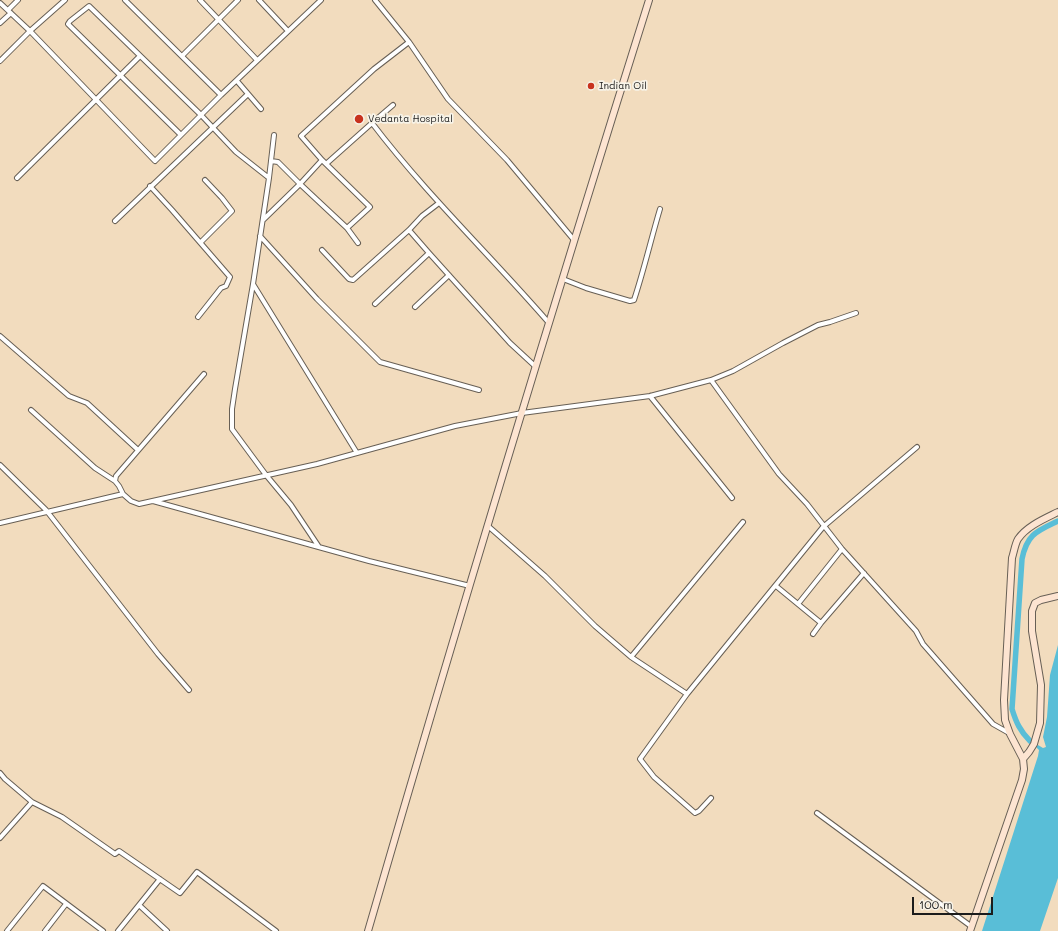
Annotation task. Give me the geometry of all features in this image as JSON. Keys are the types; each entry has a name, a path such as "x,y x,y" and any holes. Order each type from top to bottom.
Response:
{"main road":[{"path":"368,931 574,240 649,0"},
{"path":"971,929 1022,780 1024,769 1023,759 1010,734 1005,720 1004,700 1012,558 1017,540 1026,531 1042,520 1058,512"},
{"path":"1023,759 1034,744 1040,722 1041,685 1032,631 1032,611 1035,603 1058,596"}],"street":[{"path":"0,23 18,0"},
{"path":"0,62 65,0"},
{"path":"125,0 221,95"},
{"path":"200,0 257,60"},
{"path":"182,56 238,0"},
{"path":"259,0 288,31"},
{"path":"375,0 409,42 448,99 507,160 574,240"},
{"path":"0,3 31,32 155,161 319,1"},
{"path":"181,135 122,75 68,24 70,21 89,6 201,115 236,152 253,167 269,178"},
{"path":"347,228 370,207 324,162 301,136 374,69 409,42"},
{"path":"17,178 140,56"},
{"path":"237,81 261,109"},
{"path":"115,221 248,94"},
{"path":"263,220 324,162 392,105"},
{"path":"372,123 387,144 439,203 549,323"},
{"path":"274,135 263,220 232,409 232,429 266,475 291,505 319,547"},
{"path":"271,160 278,162 347,228 358,243"},
{"path":"201,242 232,211 205,180"},
{"path":"150,186 201,242 230,277 226,286 221,288 198,317"},
{"path":"322,250 349,279 353,280 409,230 422,216 439,203"},
{"path":"563,279 586,288 630,301 634,300 645,267 646,258 660,209"},
{"path":"409,230 510,343 536,367"},
{"path":"260,236 317,299 380,362 479,390"},
{"path":"375,304 429,253"},
{"path":"415,307 449,275"},
{"path":"253,284 357,453"},
{"path":"31,410 95,468 109,479 115,481 123,494 131,501 139,504 317,464 455,426 522,413 650,396 712,380 733,371 783,342 818,325 856,313"},
{"path":"0,336 69,396 87,403 138,450"},
{"path":"115,481 116,476 204,374"},
{"path":"712,380 779,474 807,504 823,527 916,631 923,644 993,724 1010,734"},
{"path":"650,396 732,498"},
{"path":"711,798 699,811 695,813 654,777 640,759 687,694 823,527 917,447"},
{"path":"0,465 47,512 158,654 189,690"},
{"path":"0,523 123,494"},
{"path":"153,501 368,561 470,586"},
{"path":"631,657 743,522"},
{"path":"488,526 545,576 595,626 631,657 687,694"},
{"path":"798,604 842,549"},
{"path":"813,634 864,573"},
{"path":"776,586 821,623"},
{"path":"0,773 32,802 62,817 115,854 119,850 180,893 197,872 276,931"},
{"path":"0,838 32,802"},
{"path":"817,813 971,929"},
{"path":"118,931 160,879"},
{"path":"7,931 43,886 97,929 103,931"},
{"path":"45,931 66,904"},
{"path":"139,905 167,931"}],"water":[{"path":"1058,645 1058,878 1040,931 982,931 1038,756 1039,750 1036,747 1038,745 1043,748 1046,747 1043,737 1047,717 1050,675"}],"waterway":[{"path":"1030,741 1019,726 1012,709 1022,559 1027,544 1034,534 1058,521"}],"place":[{"name":"Indian Oil","path":"591,86"},
{"name":"Vedanta Hospital","path":"359,119"}]}
